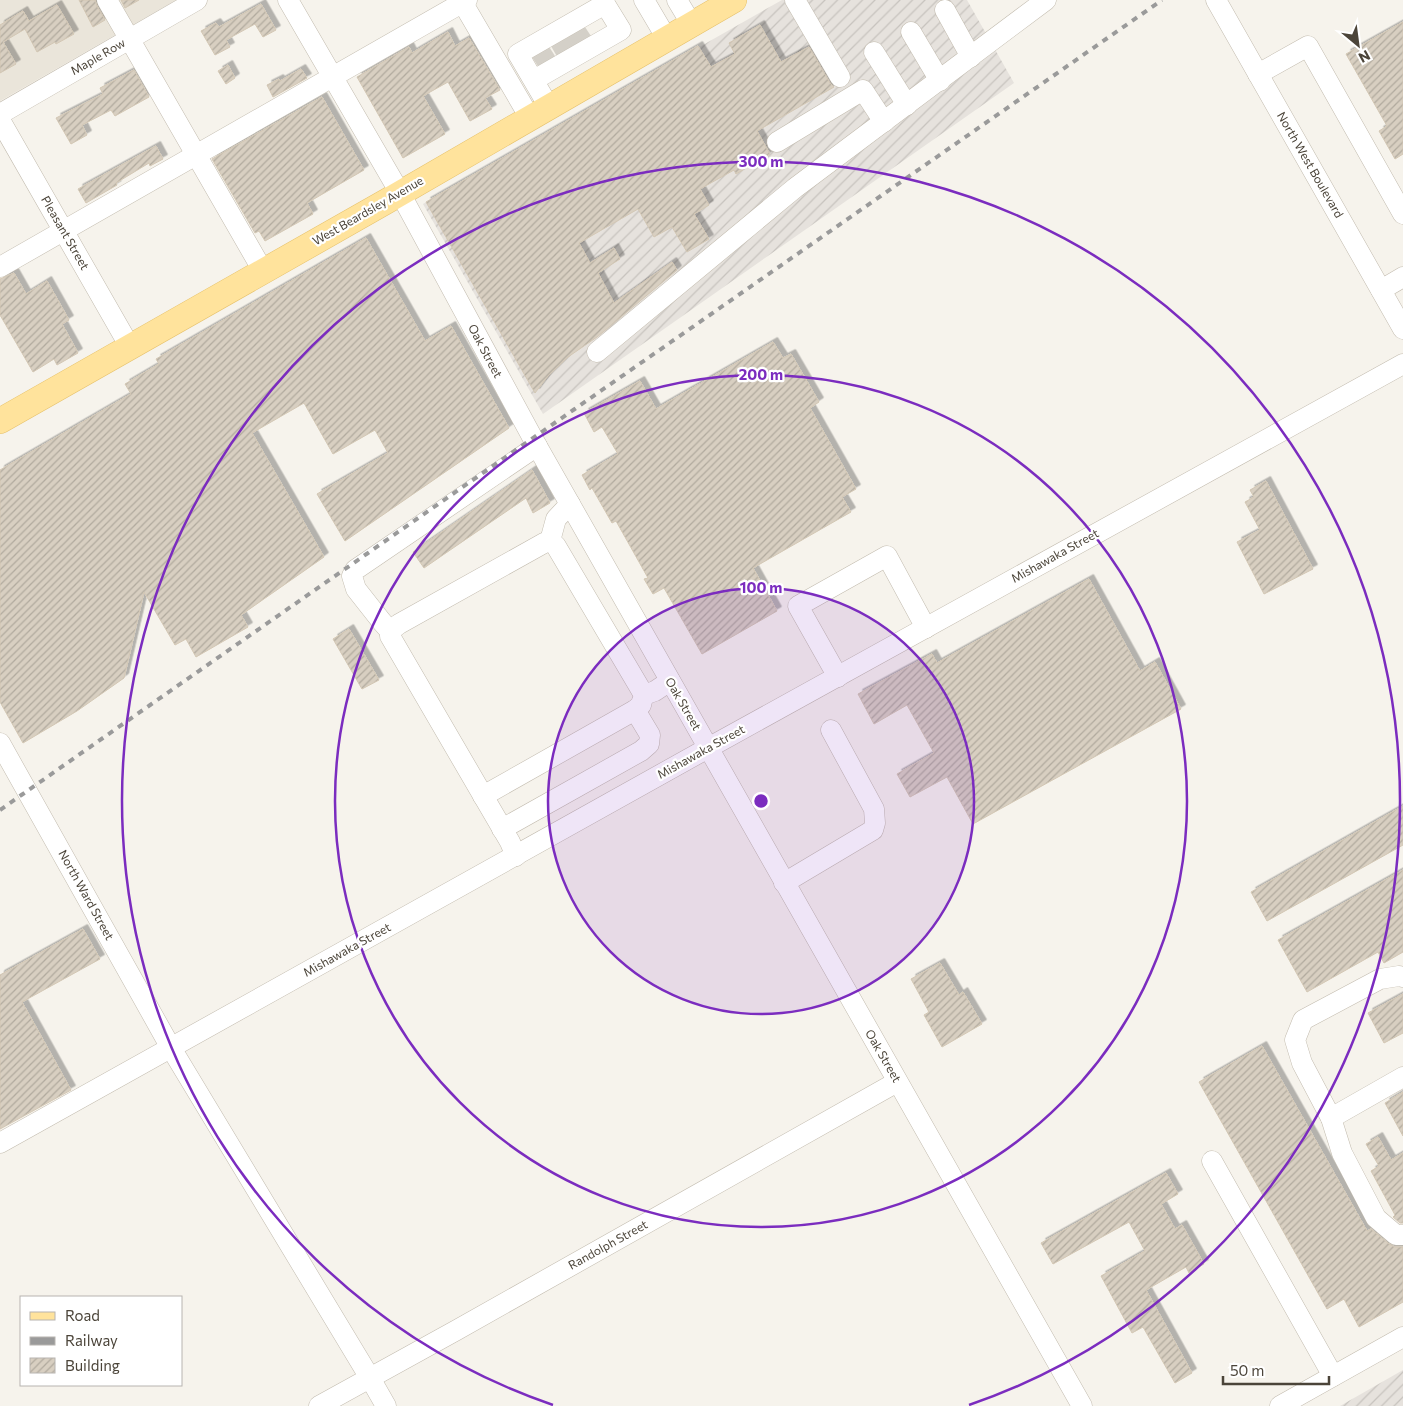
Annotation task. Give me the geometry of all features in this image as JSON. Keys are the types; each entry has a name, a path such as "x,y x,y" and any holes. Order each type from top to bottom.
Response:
{"main road":[{"name":"West Beardsley Avenue","path":"0,421 734,0"}],"street":[{"path":"107,0 263,271"},
{"name":"Maple Row","path":"0,114 197,0"},
{"name":"Oak Street","path":"288,0 400,193 537,446 1082,1406"},
{"path":"644,0 667,39"},
{"path":"677,0 692,25"},
{"path":"795,0 840,77"},
{"path":"597,352 795,188 1046,0"},
{"name":"North West Boulevard","path":"1216,0 1403,329"},
{"path":"0,267 464,1 539,112"},
{"path":"534,80 543,57 571,41 604,2 620,30 571,41 543,57 518,54 534,80 539,112"},
{"path":"945,10 971,57"},
{"path":"911,32 940,81"},
{"path":"1258,74 1308,46 1403,214"},
{"path":"874,52 907,105"},
{"path":"778,142 862,90 884,122"},
{"name":"Pleasant Street","path":"0,120 130,347"},
{"path":"1380,290 1403,277"},
{"name":"Mishawaka Street","path":"0,1144 708,748 1403,364"},
{"path":"516,856 502,828 390,636 390,631 356,589 352,576 355,570 537,446"},
{"path":"550,541 556,519 570,504"},
{"path":"390,631 408,619 550,541"},
{"path":"502,828 642,751 649,744 650,736 640,702 556,546 550,541"},
{"path":"838,676 798,606 886,556 926,628"},
{"path":"483,796 640,702 670,681"},
{"path":"784,883 873,830 875,822 874,809 831,730"},
{"name":"North Ward Street","path":"0,744 172,1048 386,1406"},
{"path":"1403,977 1380,979 1304,1020 1295,1040 1302,1063 1331,1118 1342,1153 1376,1218 1396,1235 1403,1235"},
{"path":"1331,1118 1403,1078"},
{"name":"Randolph Street","path":"319,1406 897,1082"},
{"path":"1212,1161 1335,1375"},
{"path":"1280,1406 1403,1337"}],"shaded area":[{"path":"0,0 176,0 0,101"},
{"path":"782,0 967,0 1014,83 543,414 423,204"},
{"path":"1403,1370 1403,1406 1340,1406"}],"building":[{"path":"79,0 95,0 105,20 93,27"},
{"path":"121,0 139,0 125,8"},
{"path":"261,4 276,30 263,37 255,24 226,40 230,47 215,55 201,31 216,23 219,27"},
{"path":"57,5 74,34 37,52 25,29 3,42 16,64 0,73 0,25 23,11 29,21"},
{"path":"1403,22 1403,154 1395,159 1379,131 1387,126 1346,54"},
{"path":"760,25 781,62 809,47 834,87 757,131 770,154 736,174 734,170 700,189 709,205 694,214 709,239 687,252 672,227 654,237 638,209 579,243 590,263 614,248 620,259 598,273 614,303 672,262 677,270 597,337 568,357 548,376 535,393 426,202 698,46 711,67 735,54 729,43"},
{"path":"448,32 455,46 469,38 500,90 485,98 492,109 470,121 448,82 423,96 445,134 403,158 357,77 409,47 412,53"},
{"path":"228,65 235,78 226,84 218,71"},
{"path":"301,69 307,78 273,97 267,85 279,79 280,81"},
{"path":"134,70 149,97 115,116 111,110 82,125 87,135 71,144 56,118 103,94 100,88"},
{"path":"322,97 364,170 307,203 313,214 265,241 259,231 255,233 212,159"},
{"path":"156,146 163,159 150,166 149,163 86,203 78,189"},
{"path":"366,238 425,341 451,326 509,428 345,541 317,494 388,453 375,430 333,454 304,403 252,433 324,557 241,615 248,627 196,657 186,639 175,645 144,592 124,678 77,711 23,743 0,702 0,470 131,394 125,384 159,364 156,359"},
{"path":"14,273 26,294 47,281 69,320 62,324 78,353 57,365 54,359 33,372 0,315 0,279"},
{"path":"773,342 783,358 791,354 819,402 810,408 856,489 842,497 851,512 753,568 777,611 702,654 664,588 653,594 644,579 648,578 616,521 612,523 592,488 590,490 582,475 618,454 602,427 594,432 584,413 640,381 656,409"},
{"path":"532,470 550,503 533,513 526,498 424,568 413,552"},
{"path":"1266,481 1313,569 1264,594 1237,542 1260,530 1245,502 1254,497 1250,490"},
{"path":"1089,579 1140,671 1155,662 1181,709 973,824 947,777 910,797 897,774 934,753 907,705 874,724 858,694 932,654 937,663"},
{"path":"349,629 379,680 362,689 333,639"},
{"path":"1403,806 1403,845 1267,921 1251,892"},
{"path":"1403,870 1403,952 1384,963 1378,952 1307,992 1278,940"},
{"path":"83,929 100,959 22,1002 71,1090 0,1129 0,975"},
{"path":"940,963 959,995 963,992 982,1024 942,1047 924,1015 929,1012 911,979"},
{"path":"1403,994 1403,1033 1384,1043 1368,1013"},
{"path":"1262,1046 1367,1231 1371,1229 1389,1244 1395,1247 1403,1247 1403,1302 1359,1327 1344,1299 1327,1309 1199,1082"},
{"path":"1403,1092 1403,1136 1385,1103"},
{"path":"1378,1137 1391,1160 1403,1153 1403,1223 1400,1223 1393,1217 1395,1215 1371,1171 1379,1166 1366,1144"},
{"path":"1166,1173 1178,1194 1161,1204 1175,1229 1182,1225 1204,1264 1189,1273 1186,1267 1146,1290 1192,1373 1175,1383 1143,1327 1132,1333 1101,1276 1145,1251 1129,1222 1053,1264 1041,1243"}],"tunnel":[{"path":"575,30 583,42"},
{"path":"559,40 566,52"},
{"path":"540,51 547,62"}],"railway":[{"path":"0,810 1162,0"}]}
